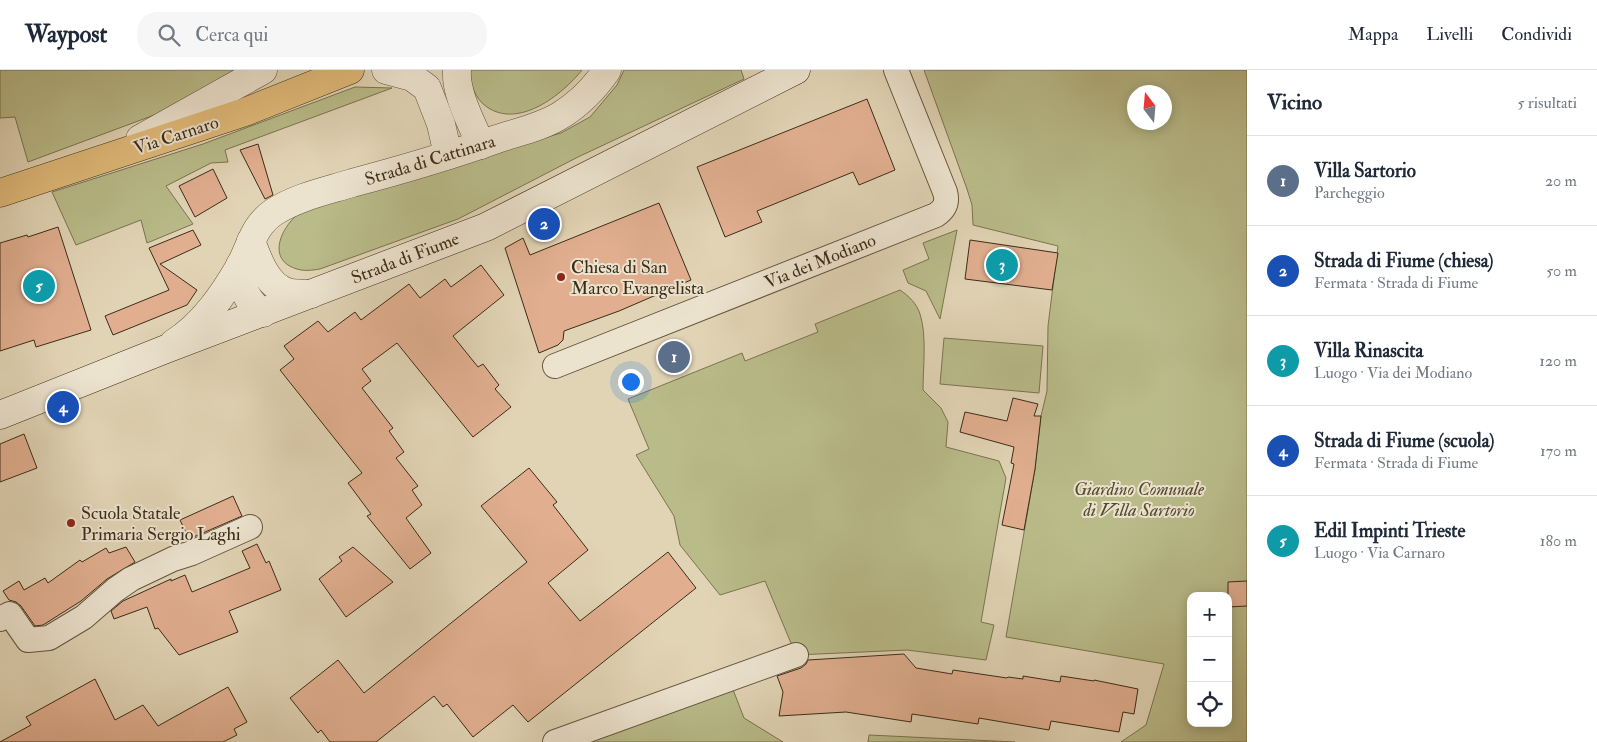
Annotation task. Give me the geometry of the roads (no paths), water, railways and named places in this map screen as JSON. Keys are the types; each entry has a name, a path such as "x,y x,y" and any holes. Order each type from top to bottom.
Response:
{"main road":[{"name":"Via Carnaro","path":"0,193 245,112 350,70"}],"street":[{"path":"86,166 162,128 263,70"},
{"path":"386,70 412,77 426,88 441,124 448,155"},
{"path":"456,70 464,102 481,145"},
{"name":"Strada di Cattinara","path":"250,266 251,241 258,226 273,213 290,203 537,126 559,116 578,104 596,86 606,70"},
{"name":"Strada di Fiume","path":"0,415 166,349 486,227 796,70"},
{"name":"Via dei Modiano","path":"555,366 942,211 946,205 945,192 896,70"},
{"path":"250,266 285,292 310,294"},
{"path":"250,266 246,297 252,305 263,313"},
{"path":"166,349 184,337 203,320 250,266"},
{"path":"0,619 10,614 28,640 49,638 84,617 115,590 131,579 172,559 192,553 250,527"},
{"path":"555,742 796,655"}],"place":[{"name":"Strada di Fiume (chiesa)","path":"544,224"},
{"name":"Villa Rinascita","path":"1002,265"},
{"name":"Chiesa di San Marco Evangelista","path":"561,277"},
{"name":"Edil Impinti Trieste","path":"39,286"},
{"name":"Villa Sartorio","path":"674,357"},
{"name":"Strada di Fiume (scuola)","path":"63,407"},
{"name":"Scuola Statale Primaria Sergio Laghi","path":"71,523"}],"park label":[{"name":"Giardino Comunale di Villa Sartorio","path":"1139,499"}]}
